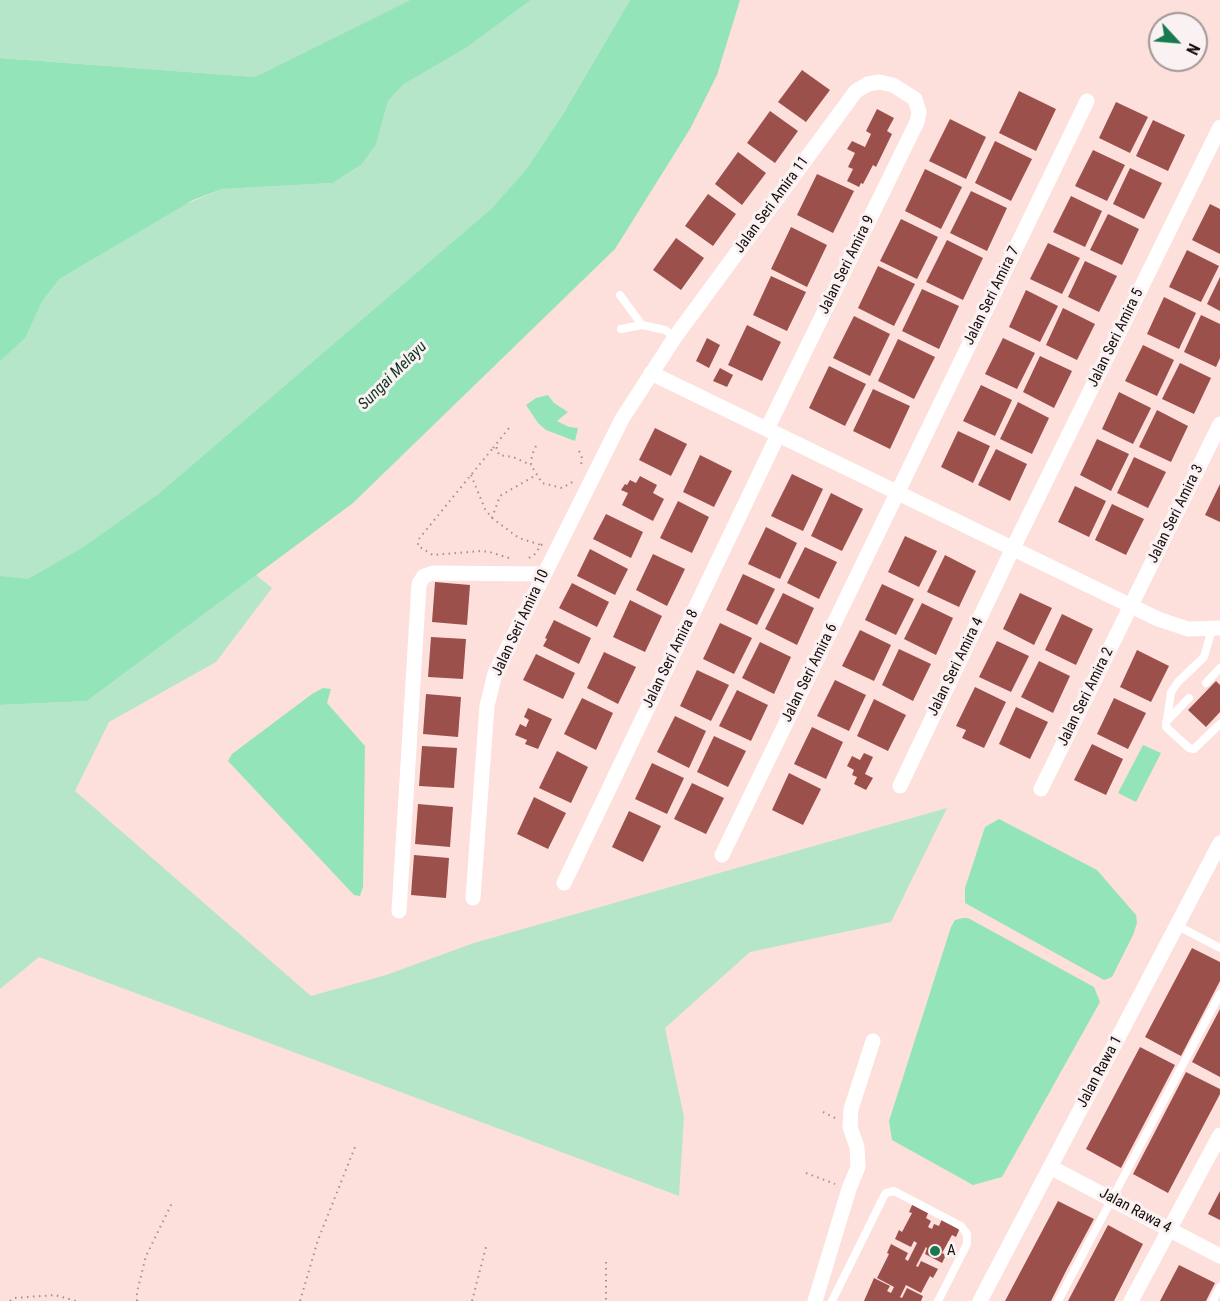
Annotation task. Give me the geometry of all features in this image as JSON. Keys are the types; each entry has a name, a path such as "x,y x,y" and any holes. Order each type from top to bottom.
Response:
{"street":[{"name":"Jalan Seri Amira 11","path":"651,373 856,91 868,84 879,82 893,85 915,99"},
{"name":"Jalan Seri Amira 9","path":"773,432 917,122 919,112 915,99"},
{"name":"Jalan Seri Amira 7","path":"897,492 1088,101"},
{"name":"Jalan Seri Amira 5","path":"1013,548 1219,128"},
{"path":"651,373 1158,619 1188,629 1216,629"},
{"name":"Jalan Seri Amira 10","path":"473,898 487,706 495,673 622,419 651,373"},
{"name":"Jalan Seri Amira 3","path":"1132,605 1220,424"},
{"name":"Jalan Seri Amira 8","path":"564,883 773,432"},
{"name":"Jalan Seri Amira 6","path":"722,855 897,492"},
{"name":"Jalan Seri Amira 4","path":"900,786 1013,548"},
{"path":"399,911 419,584 424,576 433,573 544,574"},
{"name":"Jalan Seri Amira 2","path":"1041,789 1132,605"},
{"name":"Jalan Rawa 1","path":"980,1301 1220,843"},
{"path":"815,1301 849,1189 858,1167 857,1147 850,1126 851,1109 873,1041"},
{"path":"1131,1301 1220,1136"},
{"name":"Jalan Rawa 4","path":"1050,1167 1220,1256"}],"lane":[{"path":"620,295 642,325"},
{"path":"621,329 642,325 664,330 675,337"},
{"path":"1216,629 1204,657 1171,692 1166,727 1189,748 1194,749 1220,724"},
{"path":"1206,683 1220,668"},
{"path":"1166,722 1189,698"},
{"path":"1178,926 1220,948"},
{"path":"1058,1301 1220,994"},
{"path":"832,1301 884,1196 894,1191 961,1226 967,1234 967,1244 938,1301"},
{"path":"1213,1301 1220,1287"}],"path":[{"path":"509,428 418,540 418,546 433,555 481,551 516,561"},
{"path":"536,446 532,454 531,465 542,483 562,488 572,483 576,477"},
{"path":"493,448 497,448 499,455 513,457 531,465"},
{"path":"579,451 582,458 580,471"},
{"path":"471,475 485,509 492,518 519,538 541,545 561,540"},
{"path":"492,518 500,496 536,475"},
{"path":"526,560 535,554 541,545"},
{"path":"300,1301 318,1240 355,1147"},
{"path":"806,1173 849,1189"},
{"path":"137,1301 146,1256 172,1203"},
{"path":"472,1301 486,1247"},
{"path":"606,1262 606,1301"},
{"path":"10,1301 14,1298 55,1295 76,1301"}],"shaded area":[{"path":"0,0 410,0 255,77 0,58"},
{"path":"531,0 630,0 563,114 526,171 492,208 157,495 150,510 0,602 0,340 31,269 222,189 333,183 362,164 376,145 388,101 404,84 466,48"},
{"path":"256,575 272,588 216,662 109,722 75,791 311,996 386,975 474,943 947,808 891,922 750,952 665,1028 684,1117 679,1196 39,957 0,989 0,705 87,701"}],"water":[{"path":"410,0 531,0 466,48 404,84 388,101 376,145 362,164 333,183 222,189 193,200 59,279 42,301 25,338 0,361 0,58 255,77"},
{"name":"Sungai Melayu","path":"630,0 740,0 717,75 690,129 615,249 353,503 87,701 0,705 0,576 28,579 82,548 157,495 492,208 526,170 563,114"},
{"path":"548,395 554,403 568,412 557,421 569,427 578,428 575,441 546,430 538,423 526,405 536,398"},
{"path":"323,688 331,689 327,703 365,746 363,887 360,896 354,895 228,761 232,754"},
{"path":"1143,745 1161,753 1136,802 1118,793"},
{"path":"999,819 1097,870 1136,915 1137,923 1133,935 1112,977 1104,980 965,903 965,888 985,827"},
{"path":"968,918 1094,987 1100,1002 1002,1177 973,1185 892,1140 889,1121 951,927 955,920"}],"building":[{"path":"802,70 830,90 806,122 778,102"},
{"path":"1019,91 1056,109 1036,151 999,133"},
{"path":"1116,102 1148,117 1130,153 1099,138"},
{"path":"877,109 894,118 887,131 892,134 876,167 873,165 859,187 847,181 853,169 848,167 855,153 847,149 852,141 865,147 871,134 866,131"},
{"path":"770,111 798,131 775,163 747,143"},
{"path":"950,119 986,137 966,179 929,161"},
{"path":"1153,120 1185,135 1168,171 1136,156"},
{"path":"995,141 1032,159 1011,201 975,183"},
{"path":"1093,150 1125,165 1107,201 1075,186"},
{"path":"738,152 766,173 742,205 715,184"},
{"path":"1130,168 1162,183 1144,219 1113,204"},
{"path":"925,169 962,187 941,229 905,211"},
{"path":"817,174 854,191 833,233 797,215"},
{"path":"971,191 1007,208 987,251 950,233"},
{"path":"708,194 736,214 713,246 685,226"},
{"path":"1071,196 1102,211 1085,247 1053,232"},
{"path":"1210,204 1220,209 1220,254 1192,240"},
{"path":"1108,214 1139,229 1122,265 1090,250"},
{"path":"901,219 938,237 917,279 880,261"},
{"path":"791,227 827,245 807,287 771,269"},
{"path":"676,238 704,258 681,290 653,270"},
{"path":"947,240 983,258 963,300 926,282"},
{"path":"1048,243 1080,258 1062,294 1030,279"},
{"path":"1187,250 1219,266 1201,302 1169,287"},
{"path":"1085,261 1117,276 1099,312 1068,297"},
{"path":"878,266 915,284 894,326 858,308"},
{"path":"771,276 806,292 787,331 753,315"},
{"path":"1220,277 1220,311 1207,304"},
{"path":"922,289 959,306 939,349 902,331"},
{"path":"1026,290 1058,306 1040,342 1009,327"},
{"path":"1164,297 1196,313 1179,349 1147,334"},
{"path":"1063,308 1095,324 1077,360 1046,345"},
{"path":"1201,315 1220,324 1220,358 1216,367 1184,352"},
{"path":"854,316 890,334 870,376 833,358"},
{"path":"747,325 781,342 762,381 728,365"},
{"path":"707,338 720,345 709,368 696,361"},
{"path":"1003,338 1035,353 1017,389 985,374"},
{"path":"898,339 935,357 914,399 878,381"},
{"path":"1143,345 1174,360 1157,396 1125,381"},
{"path":"1040,356 1072,371 1054,408 1023,392"},
{"path":"1180,363 1211,378 1194,414 1162,399"},
{"path":"829,366 866,384 845,426 809,408"},
{"path":"720,368 733,375 727,387 713,381"},
{"path":"981,385 1012,400 995,436 963,421"},
{"path":"873,389 910,406 890,449 853,431"},
{"path":"1119,392 1151,408 1133,444 1102,429"},
{"path":"1018,402 1049,418 1032,454 1000,439"},
{"path":"1157,410 1188,426 1171,462 1139,447"},
{"path":"655,428 687,444 671,476 639,460"},
{"path":"958,431 990,446 973,483 941,467"},
{"path":"1097,439 1129,454 1111,491 1080,475"},
{"path":"996,449 1027,464 1010,501 978,485"},
{"path":"700,455 732,471 714,507 683,492"},
{"path":"1134,457 1166,472 1148,508 1117,493"},
{"path":"792,474 823,489 803,531 771,516"},
{"path":"640,476 657,485 653,493 664,499 653,521 622,505 628,493 621,490 630,480 636,483"},
{"path":"1220,484 1220,522 1205,515"},
{"path":"1075,486 1106,501 1089,537 1058,522"},
{"path":"831,493 863,509 842,551 811,536"},
{"path":"678,501 709,517 692,553 660,538"},
{"path":"1112,504 1144,519 1126,555 1095,540"},
{"path":"606,514 643,532 631,558 593,539"},
{"path":"766,527 797,543 780,579 748,564"},
{"path":"905,536 937,551 919,587 888,572"},
{"path":"805,547 837,562 819,599 787,583"},
{"path":"590,549 628,569 615,595 577,576"},
{"path":"653,554 685,569 667,606 636,590"},
{"path":"945,555 976,571 959,607 927,592"},
{"path":"743,574 775,589 757,625 726,610"},
{"path":"435,582 470,585 467,625 432,622"},
{"path":"572,583 609,602 597,627 559,608"},
{"path":"882,584 914,599 896,635 865,620"},
{"path":"783,593 814,608 797,645 765,629"},
{"path":"1020,593 1052,608 1034,645 1003,629"},
{"path":"630,600 662,616 645,652 613,637"},
{"path":"922,603 953,618 936,655 904,639"},
{"path":"1062,614 1093,629 1076,665 1045,650"},
{"path":"554,620 591,638 579,664 543,646"},
{"path":"720,623 752,638 734,674 703,659"},
{"path":"860,630 891,645 874,681 842,666"},
{"path":"431,637 466,639 463,679 428,677"},
{"path":"997,641 1029,656 1011,692 979,677"},
{"path":"760,642 791,657 774,694 742,678"},
{"path":"899,649 931,664 913,701 882,685"},
{"path":"1137,650 1169,666 1151,702 1120,687"},
{"path":"604,652 636,667 618,704 587,688"},
{"path":"536,654 575,673 563,699 523,680"},
{"path":"1039,661 1070,676 1053,713 1021,697"},
{"path":"697,670 729,685 711,721 680,706"},
{"path":"835,680 866,695 849,731 817,716"},
{"path":"1216,681 1220,685 1220,712 1206,727 1188,710"},
{"path":"975,687 1006,702 984,748 962,738 966,730 956,726"},
{"path":"737,690 768,705 751,741 719,726"},
{"path":"426,694 461,697 458,737 423,734"},
{"path":"582,698 613,713 596,750 564,734"},
{"path":"1114,698 1146,713 1128,749 1097,734"},
{"path":"874,699 906,715 888,751 857,736"},
{"path":"1016,707 1048,722 1030,759 999,744"},
{"path":"528,708 552,719 538,749 525,744 527,740 515,735 520,724 526,727 529,720 524,717"},
{"path":"675,716 706,731 689,768 657,752"},
{"path":"812,727 843,742 826,779 794,764"},
{"path":"714,736 746,751 728,787 697,772"},
{"path":"1092,744 1123,759 1106,795 1074,780"},
{"path":"422,746 457,748 454,788 419,786"},
{"path":"557,751 588,767 571,803 539,788"},
{"path":"864,753 873,757 865,774 873,778 866,790 854,784 857,777 852,775 854,770 847,766 852,756 860,760"},
{"path":"652,763 684,778 667,814 635,799"},
{"path":"789,773 821,789 803,825 772,810"},
{"path":"692,783 724,798 706,834 674,819"},
{"path":"534,797 566,813 548,849 517,834"},
{"path":"418,804 453,807 450,847 415,844"},
{"path":"629,811 661,826 643,862 612,847"},
{"path":"414,855 449,858 446,898 411,895"},
{"path":"1192,948 1220,962 1220,981 1181,1056 1145,1037"},
{"path":"1220,1009 1220,1077 1192,1062"},
{"path":"1140,1047 1175,1065 1121,1168 1086,1149"},
{"path":"1186,1072 1220,1089 1220,1094 1168,1193 1133,1174"},
{"path":"1220,1191 1220,1220 1208,1214"},
{"path":"1058,1201 1094,1219 1051,1301 1005,1301"},
{"name":"A","path":"913,1203 929,1211 926,1218 931,1221 928,1227 932,1229 934,1224 939,1226 942,1219 960,1228 956,1237 952,1235 942,1253 946,1255 942,1263 925,1254 926,1247 916,1266 918,1267 921,1261 938,1269 933,1278 930,1276 921,1293 906,1285 900,1297 902,1298 907,1288 923,1296 921,1301 864,1301 874,1278 890,1286 887,1291 891,1293 894,1287 877,1278 889,1254 887,1253 891,1244 908,1253 905,1259 908,1261 917,1243 914,1241 911,1247 895,1239 899,1230 902,1232 912,1213 909,1212"},
{"path":"1108,1225 1143,1244 1114,1301 1068,1301"},
{"path":"1179,1265 1215,1283 1206,1301 1160,1301"}],"place":[{"name":"A","path":"935,1251"}]}
